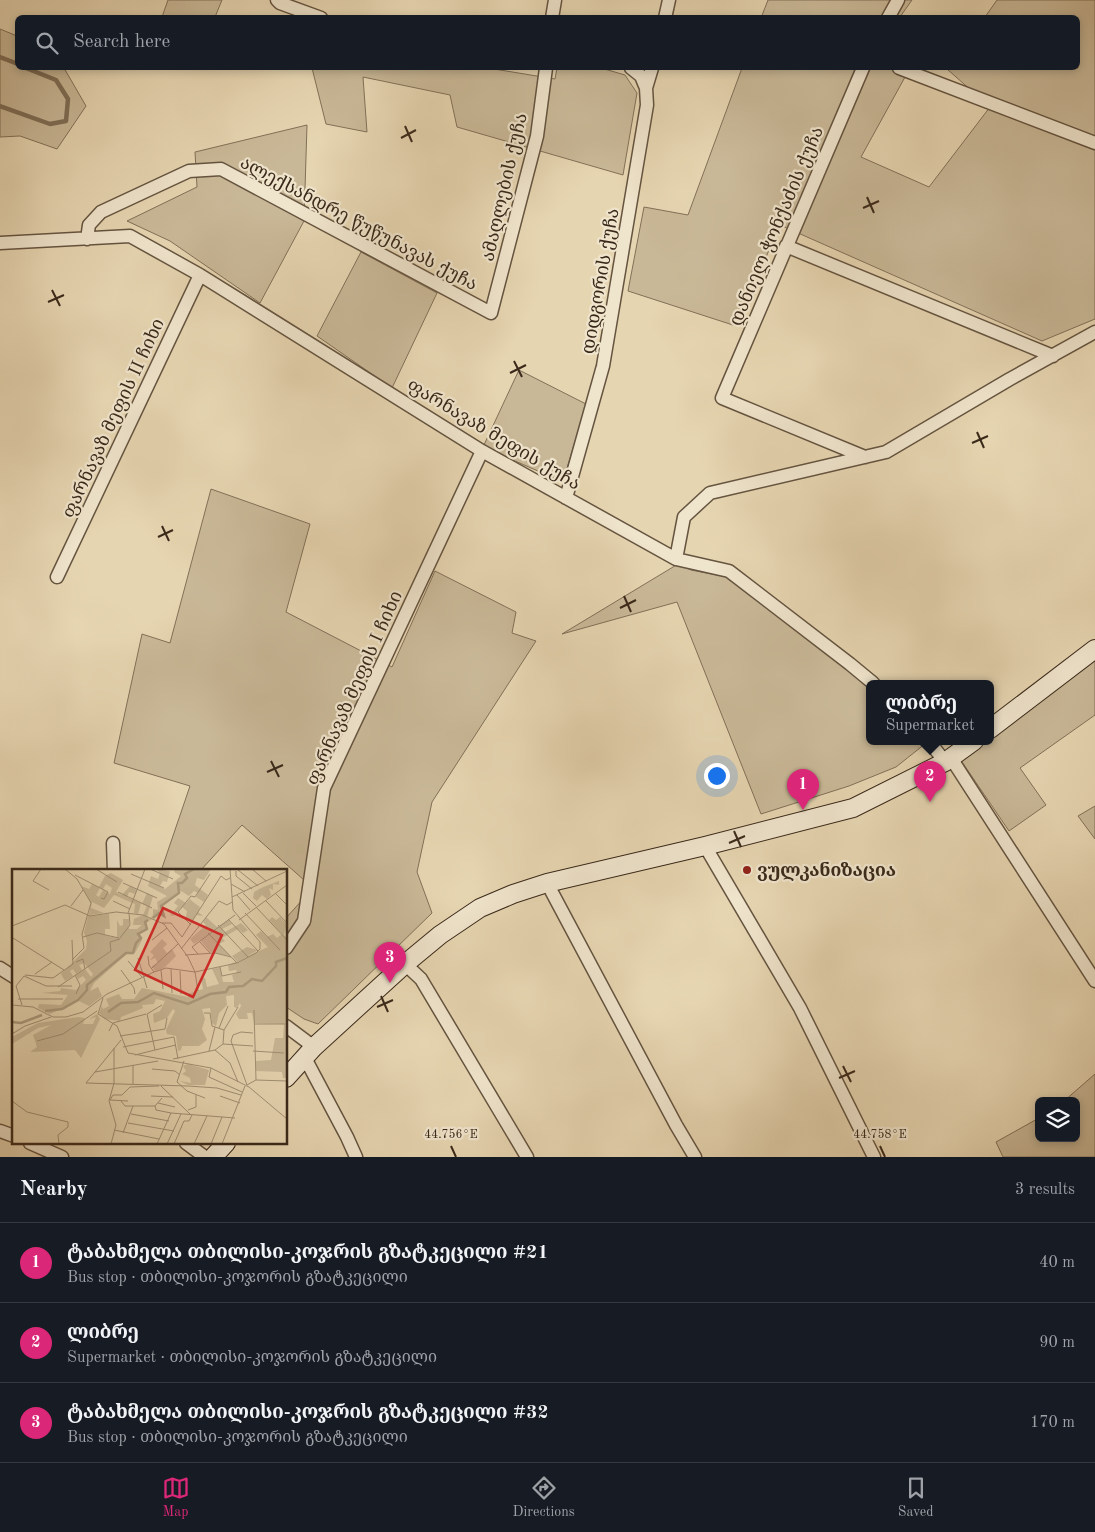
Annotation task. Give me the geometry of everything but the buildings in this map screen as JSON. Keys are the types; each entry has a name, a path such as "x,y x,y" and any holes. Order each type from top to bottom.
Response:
{"main road":[{"path":"994,726 1095,650"},
{"path":"288,1076 405,964 440,934 480,908 513,894 547,883 705,846 853,808 948,760 969,745"},
{"path":"213,1157 225,1144"}],"street":[{"path":"277,0 280,4 312,15"},
{"path":"552,15 555,0"},
{"path":"666,15 669,0"},
{"path":"890,15 898,0"},
{"name":"ამაღლების ქუჩა","path":"491,313 537,136 542,70"},
{"path":"633,70 640,76 646,88"},
{"name":"დიდგორის ქუჩა","path":"566,498 603,366 647,105 646,88 651,70"},
{"name":"დანიელ ჭონქაძის ქუჩა","path":"862,70 722,398 865,457"},
{"path":"904,70 1095,143"},
{"name":"ალექსანდრე წუწუნავას ქუჩა","path":"87,239 89,225 101,212 189,171 221,169 491,313"},
{"name":"ფარნავაზ მეფის ქუჩა","path":"0,243 130,236 200,274 482,451 566,498 676,559 729,571 869,680"},
{"path":"786,246 1053,356"},
{"name":"ფარნავაზ მეფის II ჩიხი","path":"57,577 200,274"},
{"path":"676,559 684,517 710,493 886,452 1095,332"},
{"name":"ფარნავაზ მეფის I ჩიხი","path":"288,945 304,921 324,788 482,451"},
{"path":"933,745 948,760 1095,981"},
{"path":"113,843 114,869"},
{"path":"705,846 800,1008 874,1157"},
{"path":"547,883 676,1125 695,1157"},
{"path":"405,964 421,979 527,1157"},
{"path":"0,968 12,976"},
{"path":"288,1028 310,1053 356,1157"},
{"path":"0,1131 12,1135"},
{"path":"32,1144 62,1157"},
{"path":"187,1144 205,1157"}],"shaded area":[{"path":"168,0 222,0 216,15 163,15"},
{"path":"768,0 912,0 901,15 762,15"},
{"path":"997,0 1095,0 1095,319 1042,341 780,225 736,326 628,291 644,207 688,215 741,70 909,70 861,157 929,187 990,107 948,70 1080,70 1080,15 986,15"},
{"path":"0,29 15,35 15,70 65,70 86,106 57,149 20,136 0,137"},
{"path":"312,70 500,70 555,79 557,70 608,70 625,75 637,93 623,175 457,127 450,95 363,77 367,132 326,124"},
{"path":"307,125 304,221 260,303 170,241 127,221 197,187 195,152"},
{"path":"361,252 437,293 392,388 317,336"},
{"path":"519,370 586,404 563,482 483,447"},
{"path":"211,489 310,524 286,612 392,667 435,571 516,612 512,633 536,641 432,802 417,872 432,913 318,1024 304,1019 288,1008 288,916 313,888 242,825 202,869 162,869 190,786 114,763 142,634 170,643"},
{"path":"678,564 691,570 727,577 866,685 866,745 924,745 896,767 849,786 761,814 677,602 562,634"},
{"path":"1095,659 1095,715 1020,768 1046,805 1009,831 960,759 979,745 994,745 994,734"},
{"path":"1095,806 1095,839 1078,816"},
{"path":"1095,1074 1095,1157 1003,1157 996,1142 1035,1120 1035,1142 1080,1142 1080,1097 1069,1097"}],"waterway":[{"path":"0,57 15,63"},
{"path":"0,106 50,124 66,121 68,99 56,80 31,70"}],"place":[{"name":"ლიბრე","path":"930,802"},
{"name":"ტაბახმელა თბილისი-კოჯრის გზატკეცილი #21","path":"803,810"},
{"name":"ვულკანიზაცია","path":"747,870"},
{"name":"ტაბახმელა თბილისი-კოჯრის გზატკეცილი #32","path":"390,983"}]}
